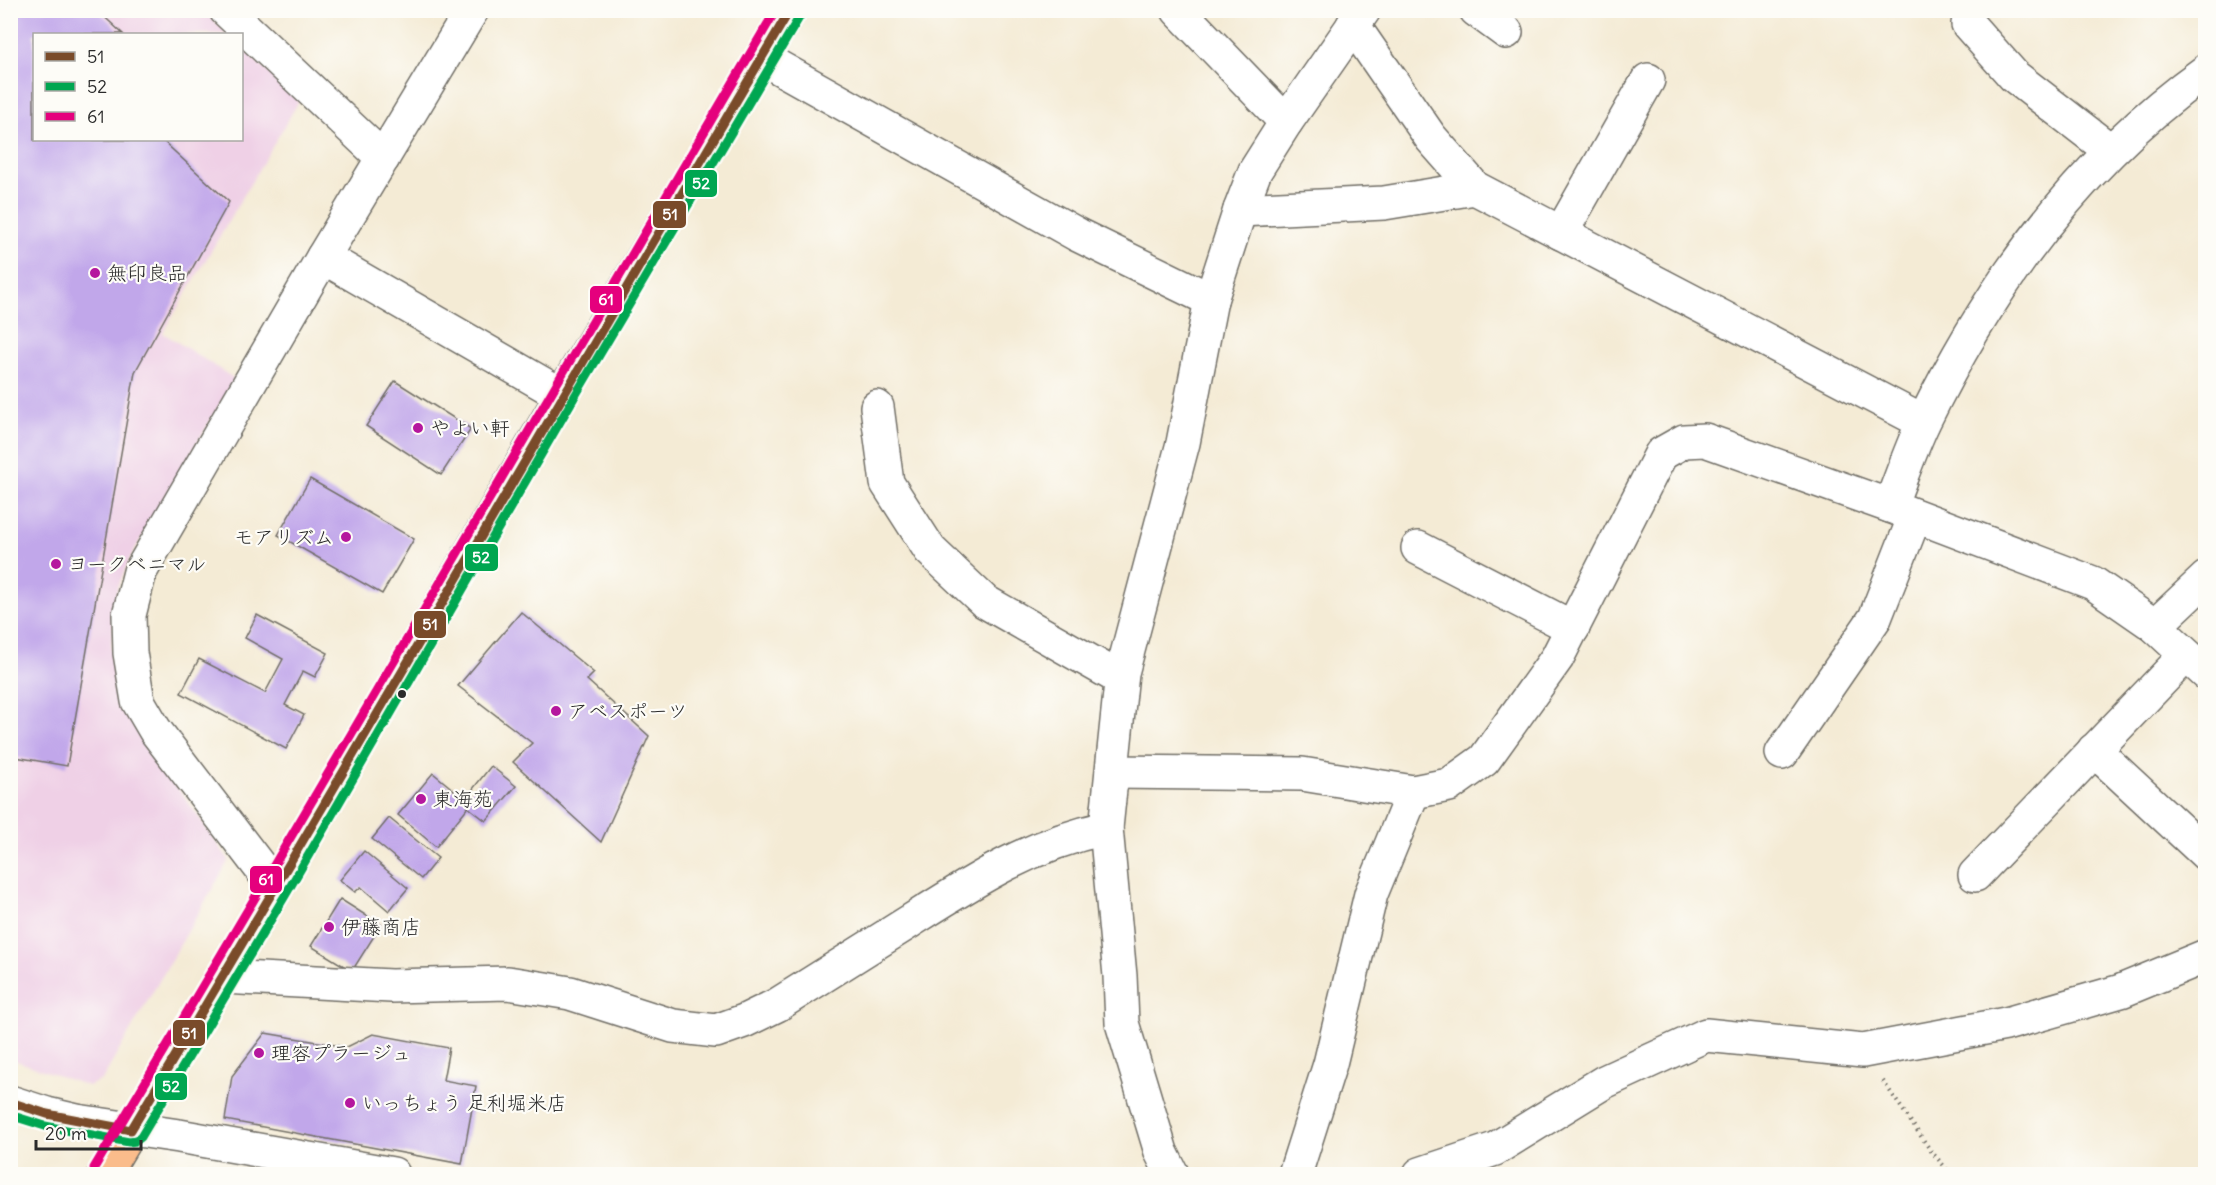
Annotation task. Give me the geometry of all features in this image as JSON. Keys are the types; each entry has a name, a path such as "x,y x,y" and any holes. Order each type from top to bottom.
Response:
{"highway":[{"path":"104,1174 276,888 562,395 790,10"}],"street":[{"path":"226,10 383,158"},
{"path":"276,888 155,730 138,701 130,653 129,615 140,572 323,257 472,10"},
{"path":"1178,10 1286,122"},
{"path":"1476,10 1506,33"},
{"path":"1172,1174 1161,1152 1122,1023 1120,976 1106,828 1121,679 1184,443 1210,300 1254,171 1359,18 1431,138 1475,188 1923,423"},
{"path":"1968,24 2014,76 2111,151"},
{"path":"762,58 1078,235 1210,300"},
{"path":"1782,753 1875,618 1923,423 1972,333 2013,268 2060,207 2111,151 2176,92 2205,71"},
{"path":"1561,233 1648,80"},
{"path":"1240,210 1384,203 1475,188"},
{"path":"323,257 562,395"},
{"path":"877,407 887,483 930,550 984,601 1121,679"},
{"path":"1112,772 1302,774 1413,792 1449,784 1484,760 1557,658 1661,454 1684,441 1705,440 1903,511 2093,583 2155,626 2196,664 2094,750 1975,875"},
{"path":"1418,548 1573,628"},
{"path":"2155,626 2205,578"},
{"path":"2094,750 2205,854"},
{"path":"1295,1174 1330,1064 1371,894 1413,792"},
{"path":"223,977 391,986 508,982 570,993 673,1026 716,1030 744,1021 777,1005 972,882 1021,855 1072,836 1106,828"},
{"path":"1420,1174 1495,1149 1604,1082 1706,1035 1863,1051 2006,1024 2121,991 2205,956"},
{"path":"10,1102 48,1114 131,1130 179,1136 393,1174"}],"path":[{"path":"1863,1051 1931,1151 1951,1174"}],"shaded area":[{"path":"11,11 203,11 228,33 33,33 33,141 243,141 243,48 299,101 163,333 235,379 131,556 117,589 111,648 121,693 142,737 229,860 102,1080 88,1086 11,1059"}],"building":[{"name":"ヨークベニマル","path":"10,10 97,10 122,33 33,33 33,141 163,141 229,202 135,372 67,766 10,756"},
{"name":"やよい軒","path":"395,381 471,429 441,475 366,426"},
{"name":"モアリズム","path":"310,479 414,539 382,594 278,535"},
{"name":"アベスポーツ","path":"521,612 594,673 587,680 649,736 601,842 513,762 532,743 458,686"},
{"path":"257,615 328,653 315,677 303,671 285,705 304,715 286,749 181,693 199,659 265,693 283,659 245,638"},
{"path":"491,766 516,786 486,821 468,807 436,847 398,815 433,773 465,799"},
{"path":"389,818 438,858 421,879 372,839"},
{"path":"364,851 408,888 389,911 361,887 355,892 340,880"},
{"path":"340,899 381,925 352,971 311,946"},
{"name":"いっちょう 足利堀米店","path":"265,1033 347,1047 373,1034 449,1048 443,1080 476,1086 462,1164 225,1120 232,1076"}],"transit line":[{"name":"61","path":"94,1168 776,10"},
{"name":"51","path":"10,1102 47,1114 131,1130 790,10"},
{"name":"52","path":"10,1115 45,1126 129,1142 141,1137 286,894 572,401 800,16"}],"place":[{"name":"無印良品","path":"95,273"},
{"name":"やよい軒","path":"418,428"},
{"name":"モアリズム","path":"346,537"},
{"name":"ヨークベニマル","path":"56,564"},
{"name":"アベスポーツ","path":"556,711"},
{"name":"東海苑","path":"421,799"},
{"name":"伊藤商店","path":"329,927"},
{"name":"理容プラージュ","path":"259,1053"},
{"name":"いっちょう 足利堀米店","path":"350,1103"}]}
